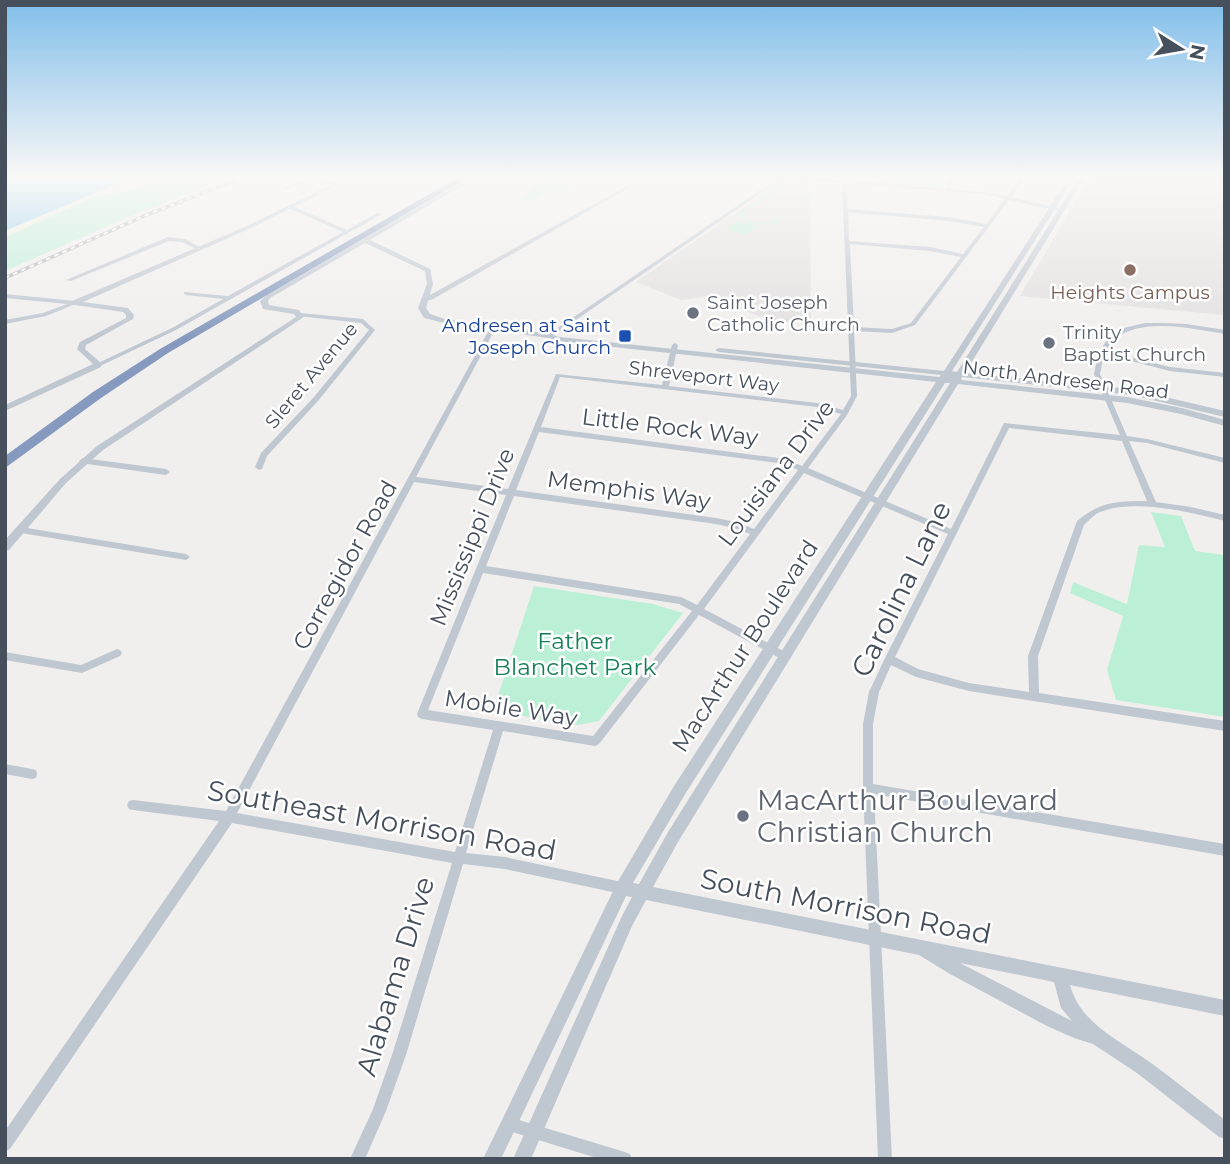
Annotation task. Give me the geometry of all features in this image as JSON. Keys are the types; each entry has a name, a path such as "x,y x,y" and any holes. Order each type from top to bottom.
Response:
{"highway":[{"path":"5,453 144,356 361,231"},
{"path":"5,463 71,414 195,332 370,231"},
{"path":"71,414 264,302"}],"street":[{"path":"5,322 38,317 75,303 238,231"},
{"path":"264,302 268,297 380,231"},
{"path":"424,300 550,231"},
{"path":"549,336 703,231"},
{"name":"Louisiana Drive","path":"594,741 698,610 855,396 846,231"},
{"path":"851,329 892,331 913,324 983,231"},
{"name":"MacArthur Boulevard","path":"492,1159 622,888 679,791 1037,231"},
{"name":"MacArthur Boulevard","path":"522,1159 622,930 673,837 1049,231"},
{"path":"5,408 163,335 347,232"},
{"path":"69,280 168,239 183,240 200,249"},
{"path":"365,240 428,270 430,284 424,300"},
{"path":"847,242 930,249 965,256"},
{"path":"186,293 229,298"},
{"path":"5,296 125,310 130,315 126,322 83,344 81,349 98,365"},
{"name":"North Andresen Road","path":"424,300 422,308 427,316 558,339 674,348 1158,397 1225,414"},
{"name":"Sleret Avenue","path":"258,467 264,455 316,399 372,330 363,321 300,315 271,309 264,302"},
{"path":"7,544 83,461 113,438 296,321 300,315"},
{"path":"1153,505 1104,393 1097,365 1111,335 1134,326 1225,332"},
{"name":"Corregidor Road","path":"5,1144 229,817 492,329"},
{"path":"665,388 674,348"},
{"path":"1103,352 1170,369 1225,375"},
{"name":"Shreveport Way","path":"558,375 817,405 845,413"},
{"name":"Mississippi Drive","path":"422,714 558,375"},
{"name":"North Andresen Road","path":"1104,393 1225,423"},
{"name":"Carolina Lane","path":"885,1159 868,788 868,724 874,692 888,659 1007,425 1122,437"},
{"name":"Little Rock Way","path":"537,429 766,458 803,468 953,533"},
{"path":"1122,437 1172,446 1225,461"},
{"path":"83,461 166,472"},
{"name":"Memphis Way","path":"413,480 736,525 755,533"},
{"path":"1034,696 1033,656 1080,523 1097,508 1130,504 1197,511 1225,518"},
{"path":"21,530 186,557"},
{"path":"481,569 665,597 698,610 786,657"},
{"path":"5,656 82,669 117,653"},
{"path":"888,659 916,673 943,681 1225,726"},
{"name":"Mobile Way","path":"422,714 594,741"},
{"name":"Alabama Drive","path":"357,1159 379,1111 399,1055 499,726"},
{"path":"5,769 32,774"},
{"path":"868,788 1225,850"},
{"name":"Southeast Morrison Road","path":"133,804 229,817 457,858 505,863 622,888"},
{"name":"South Morrison Road","path":"622,888 1225,1009"},
{"path":"920,946 948,967 1003,993 1074,1033 1098,1038"},
{"path":"1060,976 1067,1002 1098,1038 1143,1067 1225,1132"},
{"path":"509,1124 625,1159"}],"shaded area":[{"path":"709,231 810,231 811,322 776,322 705,297 681,300 636,282"},
{"name":"Heights Campus","path":"1058,231 1225,231 1225,315 1020,296"}],"green space":[{"path":"5,231 95,231 5,271"},
{"path":"733,231 750,231 744,235"},
{"path":"1151,512 1181,516 1195,551 1225,555 1225,717 1116,700 1107,670 1123,616 1070,593 1073,582 1127,604 1139,545 1165,547"},
{"name":"Father Blanchet Park","path":"534,586 653,604 683,613 599,721 578,725 493,711"}],"sand":[{"path":"5,231 18,231 5,237"}],"railway":[{"path":"5,278 110,231"}],"place":[{"name":"Heights Campus","path":"1130,270"},
{"name":"Saint Joseph Catholic Church","path":"693,313"},
{"name":"Andresen at Saint Joseph Church","path":"625,336"},
{"name":"Trinity Baptist Church","path":"1049,343"},
{"name":"MacArthur Boulevard Christian Church","path":"743,816"}]}
